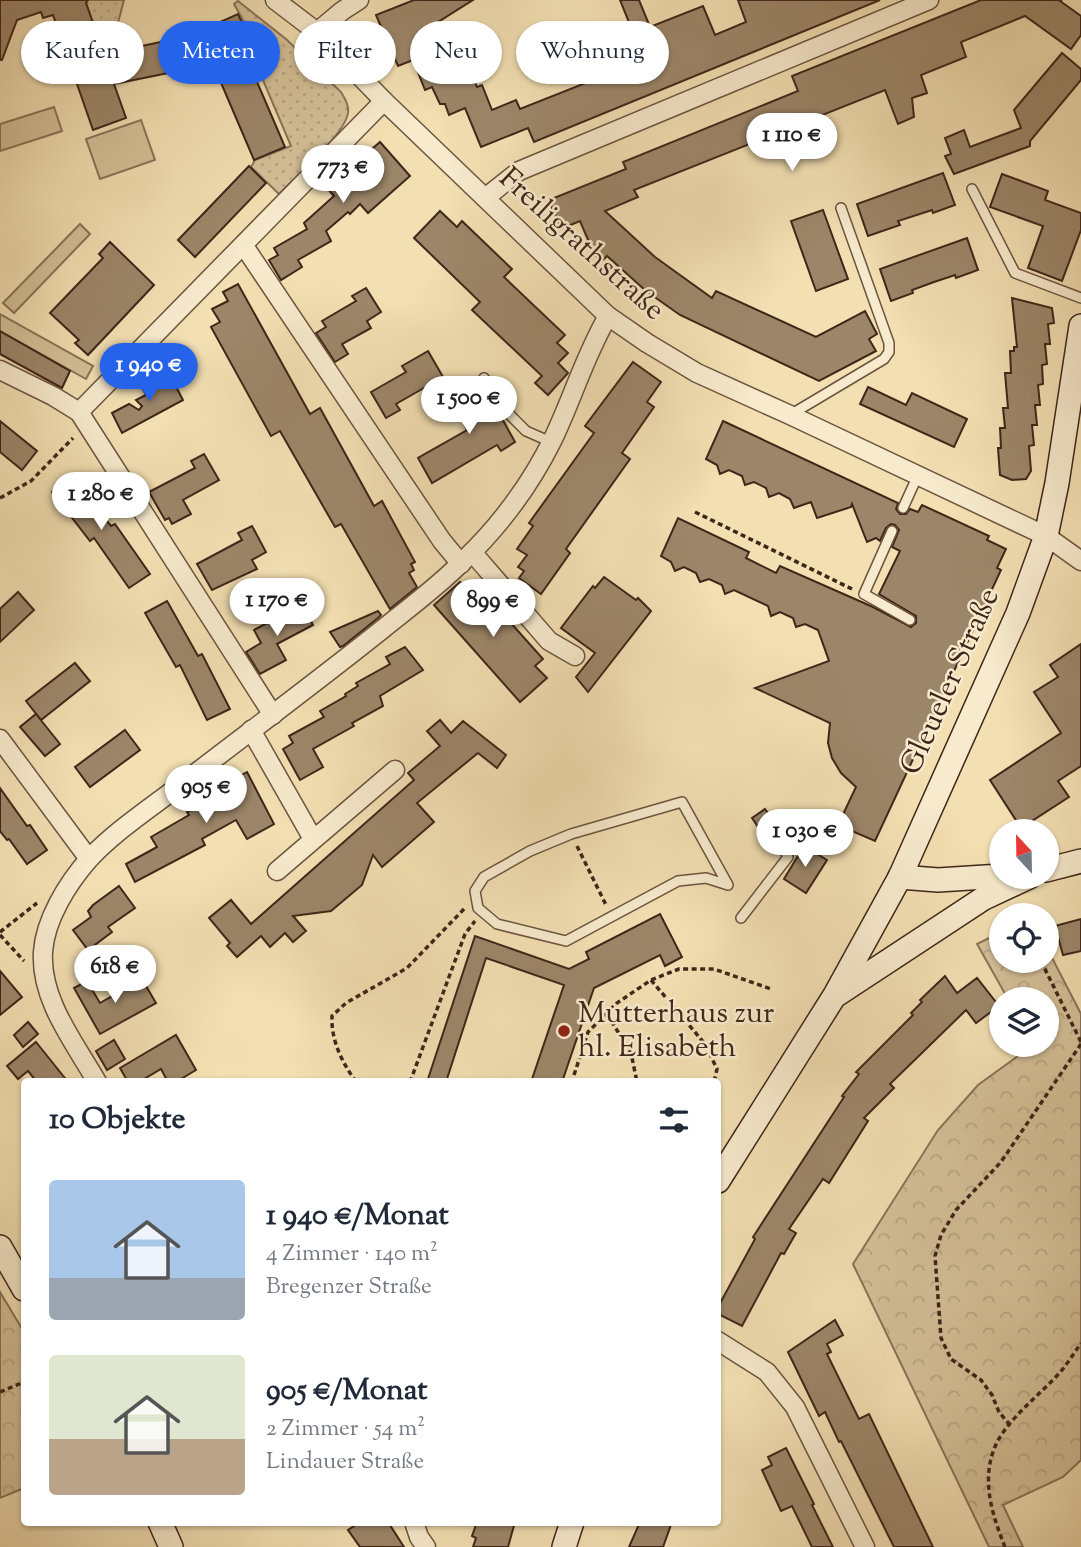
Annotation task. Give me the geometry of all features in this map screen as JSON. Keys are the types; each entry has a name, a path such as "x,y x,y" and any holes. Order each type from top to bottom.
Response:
{"main road":[{"name":"Gleueler Straße","path":"721,1176 835,995 900,877 1018,613 1046,536 1081,326"},
{"path":"1059,867 1081,861"},
{"path":"900,877 938,880 989,877"},
{"path":"835,995 984,898 1003,889"},
{"path":"0,1247 21,1284"},
{"path":"162,1526 171,1547"},
{"path":"564,1547 571,1526"}],"street":[{"name":"Freiligrathstraße","path":"275,0 303,21"},
{"path":"330,21 359,0"},
{"path":"485,198 519,171 929,0"},
{"name":"Freiligrathstraße","path":"367,84 608,316 697,373 1046,536 1081,561"},
{"path":"84,419 244,246 384,101"},
{"path":"244,246 442,541 466,558 549,641 575,656"},
{"path":"95,1078 56,1010 44,983 43,952 50,920 89,859 128,825 273,715 466,558 495,528 520,495 551,442 597,335 608,316"},
{"path":"0,370 53,396 84,419 273,715"},
{"path":"251,730 313,839"},
{"path":"0,739 89,859"},
{"path":"277,871 395,770"},
{"path":"721,1343 767,1372 795,1408 865,1547"},
{"path":"415,1526 426,1547"}],"lane":[{"path":"972,189 1015,273 1081,298"},
{"path":"790,415 884,359 889,352 889,343 841,208"},
{"path":"484,378 511,416 526,431 551,442"},
{"path":"903,508 918,475"},
{"path":"892,531 864,594 910,620"},
{"path":"682,802 728,885 706,878 678,881 566,941 497,924 478,908 475,891 484,877 530,851 571,834 682,802"},
{"path":"741,918 788,857 776,834"}],"path":[{"path":"0,498 31,481 74,437 84,419"},
{"path":"695,512 864,594"},
{"path":"571,834 611,917"},
{"path":"353,1078 345,1067 332,1031 332,1016 346,1003 407,968 476,897"},
{"path":"412,1078 465,934 483,912"},
{"path":"21,916 0,934 44,983"},
{"path":"574,1075 588,1032 651,980 678,969 713,969 771,989"},
{"path":"1010,1425 999,1412 992,1395 981,1380 951,1359 941,1338 935,1256 941,1235 956,1210 1001,1161 1081,1043 1047,973"},
{"path":"651,980 705,1044 717,1069 715,1078"},
{"path":"607,1014 631,1053 636,1078"},
{"path":"1005,1547 996,1525 989,1495 989,1470 996,1444 1010,1425 1062,1370 1081,1343"},
{"path":"0,1392 21,1383"}],"green space":[{"path":"85,0 124,0 118,21 92,21"},
{"path":"238,1 263,21 244,21 234,4"},
{"path":"280,34 294,47 294,84 333,84 341,92 348,107 345,122 338,132 279,194 251,167 255,160 291,146 265,84 280,84"},
{"path":"54,107 62,131 0,151 0,124"},
{"path":"141,120 155,160 100,179 86,139"},
{"path":"80,224 90,234 14,313 3,303"},
{"path":"0,314 93,366 86,379 0,331"},
{"path":"989,938 989,965 977,944"},
{"path":"1059,971 1081,1014 1081,1460 1063,1477 1003,1505 1023,1547 989,1547 853,1264 938,1130 978,1085 1016,1057 1059,1057 1059,987 1001,987 993,973"},
{"path":"0,1292 21,1327 21,1489 0,1498"}],"building":[{"path":"0,0 88,0 86,3 92,21 55,21 53,15 43,18 41,12 17,20 0,60"},
{"path":"414,0 473,0 440,21 410,21 410,61 398,66 396,21 379,21 376,15"},
{"path":"620,0 639,0 648,21 628,21"},
{"path":"738,0 880,0 534,142 528,128 481,147 465,108 449,115 445,104 440,104 432,87 425,90 423,84 482,85 492,110 516,100 520,109 583,84 669,84 669,21 665,21 703,6 715,35 746,22"},
{"path":"981,0 1062,0 1060,1 1081,16 1081,35 1071,49 1025,16 961,42 966,57 921,75 927,93 912,98 914,117 898,124 885,90 634,190 638,197 605,211 655,257 712,298 716,291 816,337 865,311 877,334 869,339 876,351 819,381 680,315 646,291 607,256 602,261 594,254 580,221 561,229 549,200 626,169 623,162 798,91 792,76"},
{"path":"238,14 241,21 222,21"},
{"path":"158,43 158,75 144,78 144,46"},
{"path":"1062,53 1081,69 1081,80 1030,141 1030,146 954,174 945,156 951,154 945,138 964,130 970,147 1021,128 1014,110"},
{"path":"77,84 114,84 126,118 93,130"},
{"path":"222,84 258,84 285,147 254,160"},
{"path":"380,142 410,176 368,213 360,204 350,214 348,212 326,231 331,241 298,260 302,267 281,280 269,260 278,255 274,248 307,229 304,223 334,196 327,188"},
{"path":"249,166 266,183 195,257 178,240"},
{"path":"943,173 955,205 898,221 900,225 868,236 857,204"},
{"path":"1002,174 1048,191 1045,200 1081,213 1081,230 1062,281 1028,268 1043,226 990,207"},
{"path":"823,210 848,279 816,291 791,221"},
{"path":"440,211 457,227 462,221 512,269 504,277 565,335 557,343 568,353 558,363 568,373 548,395 535,383 542,376 472,310 480,302 414,238"},
{"path":"967,238 978,270 934,282 891,301 880,269"},
{"path":"110,242 154,285 88,355 75,343 79,340 50,313 103,258 99,254"},
{"path":"238,284 310,414 320,408 374,506 382,501 415,562 411,564 414,570 409,573 417,587 390,609 341,524 335,527 280,431 271,436 211,327 220,322 212,309 228,301 223,292"},
{"path":"366,288 381,312 367,321 371,328 342,344 348,354 335,362 316,333 326,327 322,321 356,301 352,296"},
{"path":"1012,298 1052,308 1054,323 1048,324 1050,344 1045,344 1047,364 1042,365 1043,384 1038,385 1040,405 1035,405 1037,425 1032,425 1034,445 1029,446 1031,471 1026,479 1012,480 1000,475 998,448 1001,448 1000,428 1005,428 1003,408 1008,408 1005,373 1011,373 1010,351 1017,347"},
{"path":"0,331 70,371 62,388 0,354"},
{"path":"428,351 443,377 396,404 400,410 386,418 371,392 406,372 402,366"},
{"path":"633,362 661,382 647,402 654,407 622,453 630,459 566,549 570,553 541,594 519,578 524,571 518,567 527,555 517,549 533,526 529,523 594,433 585,426"},
{"path":"169,373 183,400 122,433 112,413 129,404 139,410 142,406 136,400 146,395 142,388"},
{"path":"475,381 487,405 493,402 515,442 501,451 497,445 432,483 418,458 467,430 462,420 470,417 456,391"},
{"path":"868,387 906,405 912,393 967,419 954,447 860,404"},
{"path":"0,421 37,451 22,470 0,452"},
{"path":"723,421 898,503 896,509 900,514 906,514 910,509 918,512 922,505 989,536 987,540 1006,549 997,568 1001,570 875,841 838,825 856,787 841,773 832,758 828,743 830,723 755,688 829,661 818,630 805,624 796,627 793,618 780,612 771,616 768,606 734,590 725,594 722,585 709,579 700,582 696,573 684,567 675,571 671,562 661,556 678,518 749,552 746,558 776,573 780,566 911,627 916,623 916,616 879,594 900,551 892,547 899,530 891,524 880,541 876,538 867,542 852,504 851,507 817,518 811,502 794,508 790,499 779,493 769,497 766,488 754,482 745,485 742,476 729,470 720,474 717,465 706,459"},
{"path":"204,454 219,480 183,500 191,514 172,524 169,518 165,520 149,492 195,468 191,461"},
{"path":"71,477 111,526 115,524 150,574 129,588 94,538 90,541 52,492"},
{"path":"252,526 266,552 252,560 257,569 212,590 197,564 242,540 238,533"},
{"path":"604,577 636,600 638,598 651,611 588,692 576,677 595,653 561,628 593,586 595,588"},
{"path":"460,582 469,592 477,585 543,659 535,666 547,678 520,702 434,605"},
{"path":"18,592 34,610 0,642 0,609"},
{"path":"167,601 198,656 202,654 230,709 207,720 180,665 176,667 145,613"},
{"path":"302,604 313,625 277,644 286,660 260,674 246,652 261,643 254,630"},
{"path":"378,611 381,615 378,618 343,646 340,647 330,632"},
{"path":"1081,644 1081,766 1058,781 1069,797 1035,819 1015,819 990,780 1061,733 1034,692 1058,677 1050,665"},
{"path":"405,647 423,670 380,696 383,706 313,749 323,767 300,780 283,749 293,743 289,736 324,717 320,711 346,696 345,694 358,686 356,683 390,664 386,657"},
{"path":"75,663 90,681 41,720 26,701"},
{"path":"36,714 60,744 45,756 20,727"},
{"path":"440,720 451,733 463,721 506,755 497,768 478,753 417,803 434,822 382,867 373,855 362,885 331,911 293,916 306,931 293,942 285,933 270,947 261,936 237,957 227,946 230,943 209,918 231,900 251,924 414,780 408,773 440,746 427,731"},
{"path":"125,730 140,750 90,787 75,767"},
{"path":"247,772 274,824 247,839 236,820 202,839 205,845 135,882 126,864 157,847 151,837 189,815 187,812 214,798 211,792"},
{"path":"0,788 47,850 27,864 0,831"},
{"path":"765,809 776,824 763,834 752,818"},
{"path":"794,812 810,833 793,845 778,823"},
{"path":"804,846 827,860 806,893 784,879"},
{"path":"119,886 135,908 108,927 112,932 88,950 73,930 91,917 88,911 93,905"},
{"name":"Mutterhaus zur hl. Elisabeth","path":"660,914 682,957 665,966 660,955 594,988 563,1078 532,1078 564,985 486,958 447,1078 428,1078 475,936 569,969 589,959 586,952"},
{"path":"1081,919 1081,951 1063,955 1059,925"},
{"path":"0,971 22,997 0,1015"},
{"path":"945,976 957,993 977,978 989,993 989,1013 976,1023 966,1010 890,1084 894,1088 864,1118 868,1121 829,1183 823,1179 789,1229 796,1233 784,1254 781,1253 742,1326 721,1316 721,1301 755,1239 753,1237 844,1097 842,1096 859,1074 856,1072 913,1015 911,1013 922,1002 920,1000"},
{"path":"142,979 156,1003 100,1034 74,988 87,981 100,1003"},
{"path":"28,1022 38,1034 23,1047 14,1035"},
{"path":"176,1035 196,1070 183,1078 166,1078 161,1069 146,1078 126,1078 120,1068"},
{"path":"114,1040 125,1059 107,1070 96,1051"},
{"path":"36,1042 65,1078 34,1078 28,1071 18,1079 7,1066"},
{"path":"835,1320 843,1335 827,1344 831,1352 827,1354 859,1419 869,1414 933,1547 894,1547 841,1441 839,1442 825,1412 819,1416 788,1352"},
{"path":"786,1448 833,1547 812,1547 792,1506 781,1511 762,1470 772,1465 768,1457"},
{"path":"354,1526 391,1526 404,1547 360,1547 348,1530"},
{"path":"476,1526 514,1526 508,1547 473,1547 476,1538 472,1536"},
{"path":"638,1526 671,1526 663,1547 629,1547"}],"place":[{"name":"Mutterhaus zur hl. Elisabeth","path":"564,1031"}]}
